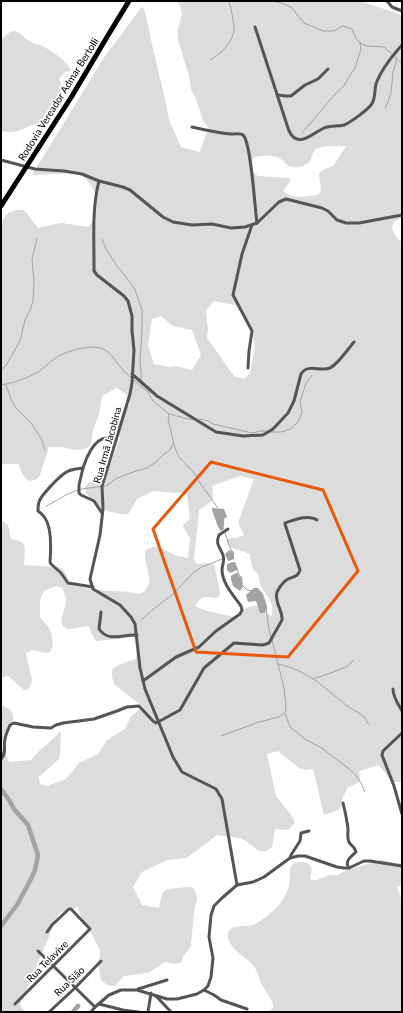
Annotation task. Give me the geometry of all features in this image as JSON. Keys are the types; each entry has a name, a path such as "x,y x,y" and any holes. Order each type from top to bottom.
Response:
{"highway":[{"name":"Rodovia Vereador Admar Bertolli","path":"1,206 72,96 129,1"}],"street":[{"path":"387,1 392,7 402,11"},
{"path":"255,27 290,134 298,139 304,139 325,128 347,124 362,112 372,103 377,82 390,61 402,46"},
{"path":"278,95 291,96 305,85 318,79 328,69"},
{"path":"192,127 207,131 244,135 249,150 257,223"},
{"path":"1,160 35,169 82,174 98,181 123,187 130,190 163,217 174,222 192,225 212,224 231,228 245,227 257,223 280,202 286,199 322,208 328,211 337,220 346,223 359,223 402,214"},
{"name":"Rua Irmã Jacobina","path":"93,587 90,579 100,535 102,486 130,394 134,350 132,316 128,301 124,296 97,275 94,270 94,214 98,181"},
{"path":"248,368 252,331 233,295 242,254 252,225"},
{"path":"132,374 157,396 216,432 243,436 263,435 273,429 288,413 294,401 303,371 310,368 331,368 354,342"},
{"path":"102,513 94,501 79,493 78,485 86,458 93,448 99,441 106,438 116,440"},
{"path":"83,468 65,472 40,500 38,511 44,516 47,522 51,544 50,562 61,572 68,583 93,587 93,589 120,605 131,617 135,624 140,668 145,689 173,757 182,772 216,790 222,798 237,885"},
{"path":"1,759 4,756 5,750 4,740 10,725 14,723 33,728 51,728 63,723 94,719 117,712 127,707 137,706 153,721 158,722 180,710 204,668 234,643 269,643 282,620 276,599 277,593 284,581 297,576 300,573 285,523 297,519 312,517 317,520"},
{"path":"143,681 176,657 199,647 240,614 242,610 241,606 227,586 222,571 224,556 217,540 219,535 228,529"},
{"path":"101,612 100,629 104,635 110,638 130,634 137,635"},
{"path":"392,689 395,699 402,711"},
{"path":"402,733 383,752 382,755 394,786 402,814"},
{"path":"343,803 348,828 348,840 356,850 356,852 347,861 349,868"},
{"path":"290,858 300,841 301,834 309,831"},
{"path":"155,996 168,999 177,999 197,994 208,986 211,977 213,958 209,937 211,915 214,906 237,885 253,882 264,877 290,858 298,856 305,856 344,868 349,868 370,861 402,866"},
{"name":"Rua Telavive","path":"15,1004 90,929 71,910 68,910 52,925 47,932"},
{"path":"38,951 95,1007"},
{"name":"Rua Sião","path":"49,1012 101,961"},
{"path":"137,990 167,980"},
{"path":"91,1012 110,995 121,990 137,990 151,993 171,1012"},
{"path":"204,990 221,1000 247,1009"},
{"path":"148,1012 151,993"},
{"path":"99,1004 138,1012"}],"highlighted area":[{"path":"211,462 323,490 358,571 288,657 196,652 153,529"}],"shaded area":[{"path":"177,1 360,1 402,16 402,218 394,222 392,229 398,239 402,242 402,782 392,782 379,765 359,771 359,782 348,787 343,797 340,809 324,815 313,769 306,770 299,768 278,751 267,754 276,796 295,822 288,830 275,829 272,847 267,850 259,851 242,839 217,835 187,858 167,860 142,872 133,887 142,905 159,908 162,894 167,889 192,887 195,890 197,899 194,911 191,946 183,957 182,962 176,964 165,962 148,973 124,976 114,986 107,985 101,980 99,969 100,950 80,915 78,907 59,913 20,1005 25,1012 1,1012 1,747 9,762 31,760 61,731 59,759 39,777 40,784 47,786 66,779 79,763 98,754 107,740 125,729 131,716 143,707 114,684 112,674 113,669 116,667 136,659 138,642 133,637 97,641 95,640 89,626 72,629 65,628 61,622 66,597 62,588 56,586 44,591 40,600 40,617 48,626 52,635 53,644 51,650 50,652 46,653 32,650 26,653 32,680 30,687 24,690 8,676 1,678 1,521 7,524 11,539 20,541 24,544 24,565 61,568 65,572 70,585 95,590 139,594 145,591 150,582 145,551 151,547 155,547 166,550 174,555 188,558 190,539 183,526 190,519 187,494 153,491 137,499 130,512 127,514 120,514 107,511 102,508 86,493 85,487 87,484 102,478 111,463 120,438 115,423 116,416 130,404 127,395 117,388 102,396 91,444 85,449 75,450 61,447 49,447 40,475 32,481 25,478 19,464 1,464 1,223 11,211 19,210 26,212 38,228 62,223 88,227 94,219 95,193 91,185 80,173 32,175 103,59 143,7 169,120 181,147 200,152 206,134 210,130 203,121 191,89 189,76 178,40 178,29 182,14 181,8","holes":["346,146 334,165 321,171 319,175 321,190 317,195 299,197 290,196 284,191 291,180 289,178 258,176 252,169 252,160 255,157 266,156 275,156 291,167 299,167 309,162 317,148","214,301 239,306 252,331 255,347 250,373 244,379 234,376 207,338 208,329 206,310","161,316 173,326 192,330 201,355 192,370 176,366 170,367 154,364 148,345 152,319","240,476 254,479 239,520 239,525 244,535 227,539 226,542 230,547 250,554 252,565 258,574 261,587 270,600 272,606 272,616 262,612 258,606 246,608 239,618 207,611 195,606 204,597 217,598 220,595 215,566 208,563 197,564 194,560 199,510 212,501 212,486"]},
{"path":"13,31 27,40 54,53 66,63 71,71 65,72 59,79 63,89 52,103 52,110 41,123 17,131 7,132 1,131 1,39"},
{"path":"212,508 224,509 227,517 224,519 224,529 221,531 218,527"},
{"path":"232,550 234,553 234,559 228,561 225,554"},
{"path":"235,562 238,569 230,573 227,570 227,565"},
{"path":"238,573 239,577 242,576 243,586 240,591 233,586 231,579 231,576"},
{"path":"254,588 258,588 263,594 267,606 265,613 260,613 256,601 248,602 246,595"},
{"path":"1,705 8,708 12,712 13,722 1,742"},
{"path":"381,860 402,864 402,885 397,887 402,901 402,1012 268,1012 273,1008 273,1004 261,983 254,966 232,946 228,938 229,930 235,927 253,925 265,918 281,903 287,892 290,879 290,868 295,863 307,863 312,870 310,879 317,880 329,875 338,875 347,870"}],"waterway":[{"path":"210,60 227,46 234,31 229,1"},
{"path":"274,1 291,7 304,23 323,31 334,31 342,26 352,29 360,43 367,46 384,47 392,54"},
{"path":"302,133 336,93 344,86 355,68 361,49 360,43"},
{"path":"395,56 402,64"},
{"path":"385,108 391,92 396,58"},
{"path":"1,370 5,367 20,341 25,320 33,301 34,281 32,259 37,239"},
{"path":"102,239 106,249 135,290 142,310 140,361 141,381"},
{"path":"1,385 32,375 65,353 88,347 103,349 112,355 124,371 131,377"},
{"path":"270,432 281,432 291,429 298,422 302,412 300,402 306,383 312,375"},
{"path":"134,380 148,392 153,401 169,414 193,419"},
{"path":"6,385 16,408 31,423 42,440 45,451"},
{"path":"169,414 168,419 175,448 179,457 194,473 218,508"},
{"path":"199,419 209,421 213,424 252,433 267,431"},
{"path":"81,489 106,486 117,478 147,468 170,450 173,444"},
{"path":"46,506 78,490"},
{"path":"225,533 231,550"},
{"path":"141,620 172,595 194,572 222,559"},
{"path":"237,569 240,577"},
{"path":"243,586 247,590 252,591"},
{"path":"266,607 271,637"},
{"path":"272,640 284,688 285,713 290,727 305,739 323,749 355,774 365,792"},
{"path":"313,679 346,667 354,660"},
{"path":"278,664 289,667 315,680 346,705 362,715 369,725"},
{"path":"221,736 259,722 279,717 284,713"},
{"path":"1,789 14,809 28,825 38,855 35,870 31,879 17,905 1,926"},
{"path":"73,1012 78,1006"}]}
